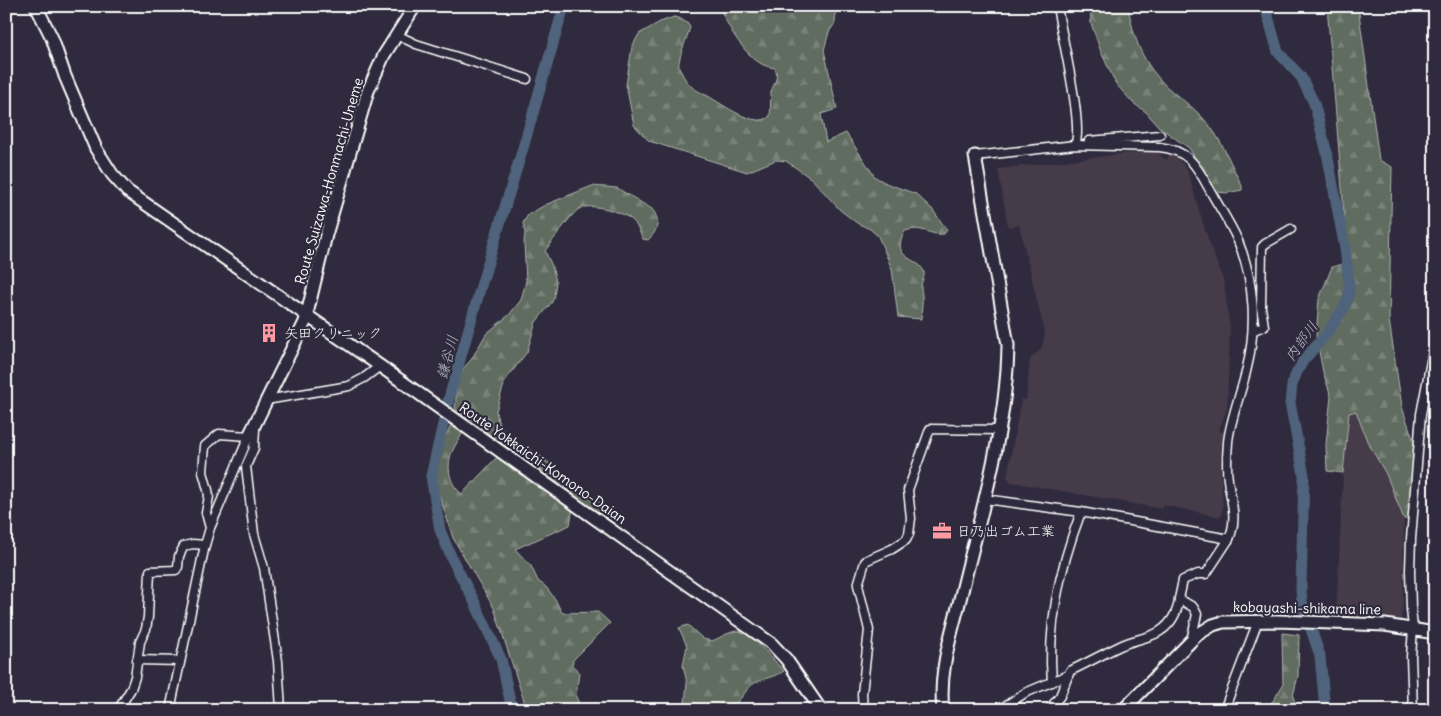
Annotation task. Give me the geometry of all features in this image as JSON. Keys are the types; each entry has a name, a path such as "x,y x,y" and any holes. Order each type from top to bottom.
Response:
{"main road":[{"name":"Route Yokkaichi-Komono-Daian","path":"36,6 52,38 96,150 112,174 136,198 306,314 772,644 786,659 821,710"},
{"name":"Route Suizawa-Honmachi-Uneme","path":"249,436 305,322 326,235 368,91 384,55 415,6"},
{"path":"943,710 942,673 985,499 999,430 1007,377 1008,345 975,156"},
{"name":"kobayashi-shikama line","path":"1123,710 1191,641 1204,630 1223,622 1278,621 1385,625 1435,633"}],"street":[{"path":"1058,6 1076,117 1078,139 1076,145"},
{"path":"397,35 416,44 528,79"},
{"path":"1076,145 1088,141 1160,135"},
{"path":"975,156 1076,145 1170,148 1185,154 1196,164 1238,240 1247,268 1254,330 1252,349 1228,438 1226,462 1234,517 1233,530 1206,574 1198,574 1183,580 1178,605 1171,621 1164,628 1142,640 1122,645 1070,671 1060,696 1049,710"},
{"path":"1254,330 1264,326 1261,307 1262,248 1265,244 1291,229"},
{"path":"1413,710 1411,657 1413,628 1410,609 1411,539 1421,414 1435,340"},
{"path":"266,400 348,386 384,369"},
{"path":"256,422 254,448 246,466 254,534 264,568 278,661 281,710"},
{"path":"863,710 862,694 869,630 858,585 865,562 892,550 906,540 909,534 912,518 908,490 930,429 999,430"},
{"path":"170,710 205,545 210,528 249,436 219,434 205,446 203,472 209,496 206,513 210,528"},
{"path":"985,499 1081,512 1228,539"},
{"path":"1052,682 1050,660 1051,625 1068,546 1081,512"},
{"path":"118,710 131,689 135,677 140,642 146,629 148,616 150,571 176,570 179,556 184,546 193,544 205,545"},
{"path":"1179,599 1193,607 1197,614 1191,641"},
{"path":"1224,710 1258,621"},
{"path":"137,660 180,661"},
{"path":"999,710 1025,692 1068,675"}],"shaded area":[{"path":"1154,150 1166,160 1171,152 1188,172 1205,230 1224,282 1230,329 1227,408 1219,431 1224,432 1220,466 1223,507 1221,517 1163,505 1162,509 1011,482 1007,477 1021,399 1026,400 1030,359 1041,349 1045,334 1019,225 1008,227 998,169"},
{"path":"1356,411 1367,441 1386,474 1404,519 1401,620 1336,618 1343,473 1349,412"}],"green space":[{"path":"719,6 836,6 835,23 829,32 824,50 837,109 821,114 826,142 846,133 875,177 916,194 932,209 947,230 944,234 934,234 911,229 905,231 901,241 903,253 917,263 924,272 921,287 921,319 898,317 892,269 878,236 840,210 812,179 786,161 776,160 747,172 649,141 634,125 626,85 632,47 639,34 660,22 674,17 687,23 690,27 681,54 679,67 691,86 730,110 748,118 757,120 770,116 771,92 776,78 775,68 762,64 747,52 726,21"},
{"path":"1090,6 1128,6 1136,40 1151,69 1167,87 1209,124 1225,150 1242,186 1242,190 1227,193 1217,192 1189,148 1159,127 1116,84 1101,52 1091,23"},
{"path":"1327,6 1358,6 1379,160 1392,167 1389,320 1402,407 1414,442 1409,519 1404,519 1386,474 1367,441 1356,411 1349,413 1343,473 1327,471 1326,444 1331,396 1323,372 1316,336 1319,299 1332,267 1348,262"},
{"path":"592,186 617,188 652,209 657,217 656,229 648,240 643,239 630,218 599,207 584,207 572,216 545,251 552,266 556,282 554,297 536,322 527,352 505,381 496,411 498,421 505,435 536,453 619,517 614,525 455,409 458,374 471,360 486,334 509,315 521,300 526,281 523,223 528,215 545,205"},
{"path":"451,425 463,432 454,448 449,463 453,483 462,494 499,455 573,507 570,525 515,549 531,566 538,581 546,587 555,599 562,613 598,612 610,623 573,660 572,665 579,672 576,697 582,710 527,710 494,608 453,538 435,481 440,447"},
{"path":"688,625 703,639 712,641 737,631 743,632 755,641 784,671 752,685 733,705 710,709 680,710 685,703 687,683 683,665 687,646 679,628"},
{"path":"1282,633 1299,635 1298,676 1293,696 1297,710 1262,710 1273,701 1283,685"}],"waterway":[{"name":"鎌谷川","path":"512,710 501,659 452,559 440,530 431,476 449,398 564,6"},
{"name":"内部川","path":"1265,6 1278,52 1301,77 1314,103 1327,153 1345,249 1349,283 1349,294 1345,306 1328,332 1303,361 1296,374 1292,385 1290,403 1304,475 1302,602 1320,656 1325,710"}],"place":[{"name":"矢田クリニック","path":"269,333"},
{"name":"日乃出ゴム工業","path":"942,531"}]}
